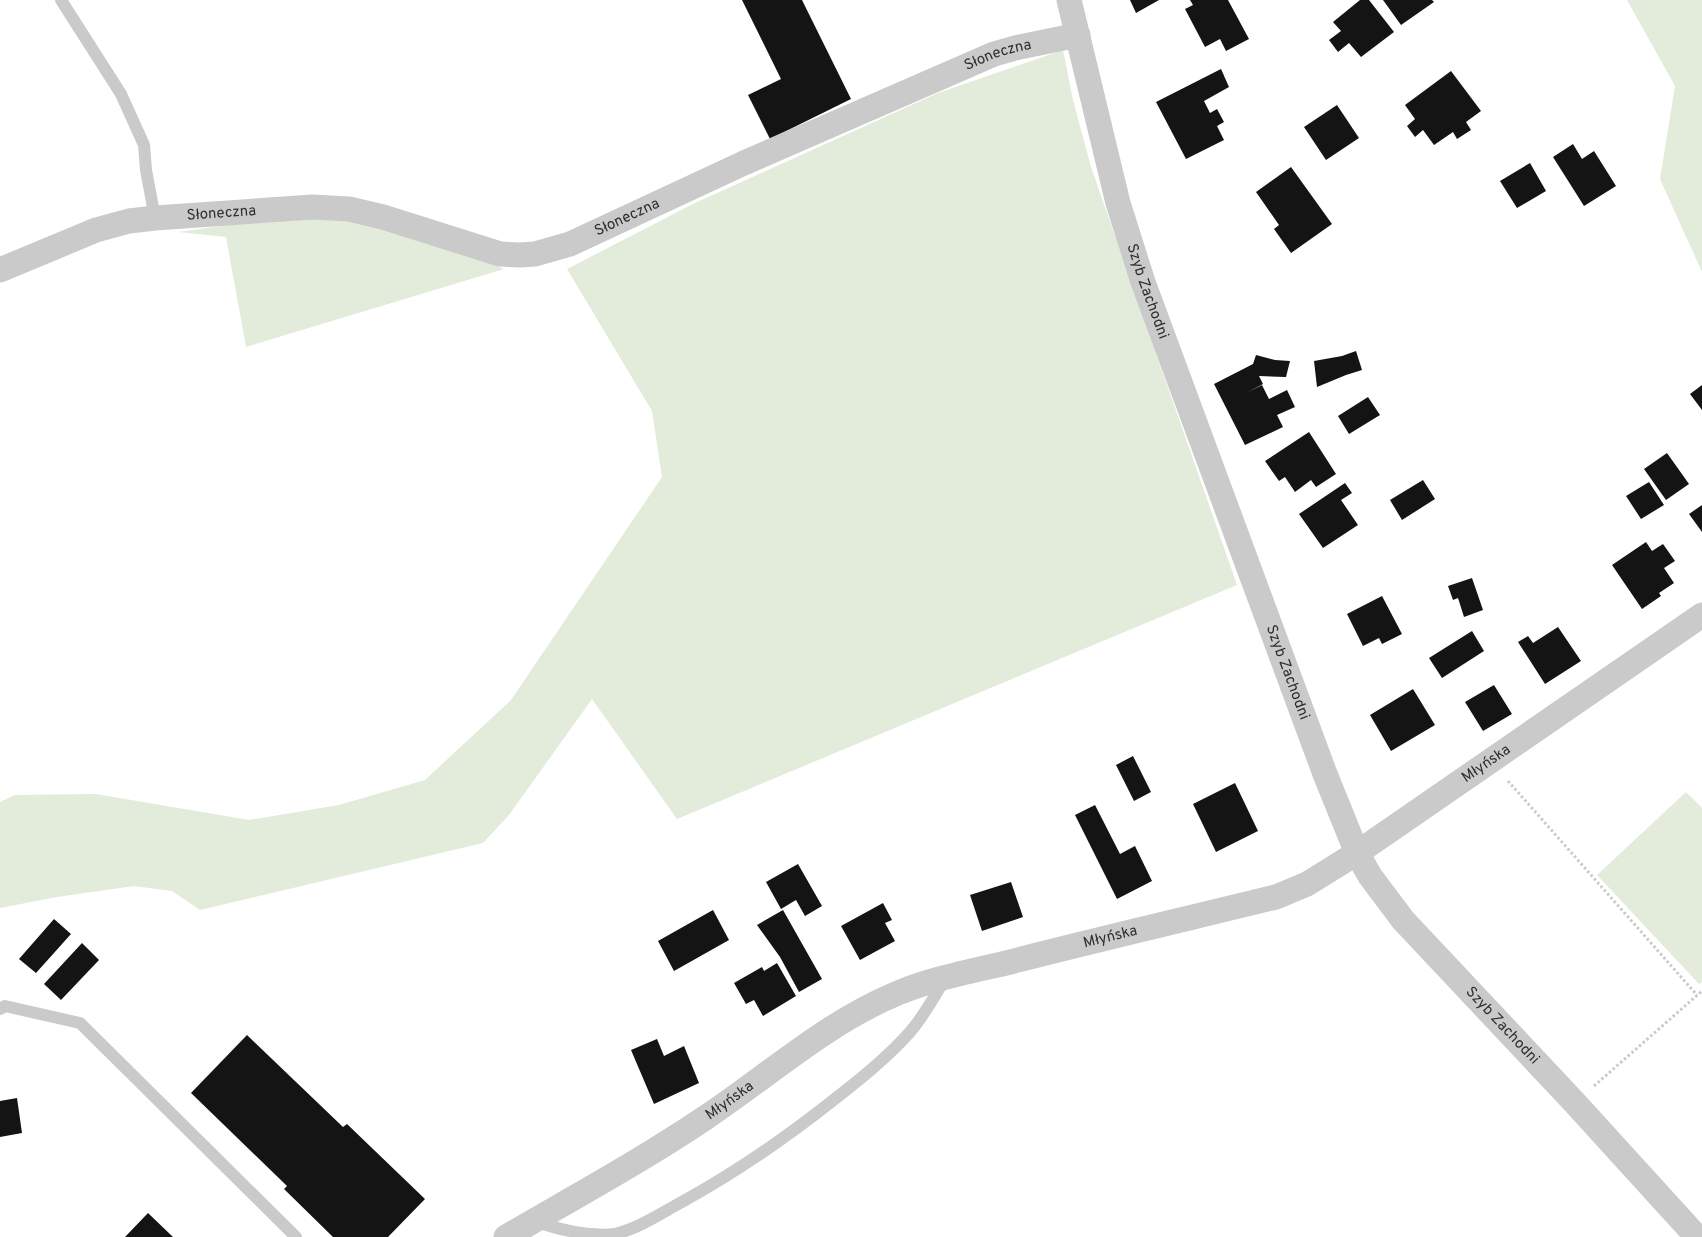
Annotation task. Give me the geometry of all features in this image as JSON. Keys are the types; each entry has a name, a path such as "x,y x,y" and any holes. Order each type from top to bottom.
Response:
{"street":[{"name":"Szyb Zachodni","path":"1069,0 1118,203 1140,274 1325,774 1357,853 1377,888 1403,920 1697,1231"},
{"name":"Słoneczna","path":"0,270 96,230 130,221 330,207 349,209 383,217 500,254 535,254 570,244 744,163 994,54 1078,35"},
{"name":"Młyńska","path":"506,1237 706,1118 809,1043 854,1015 897,993 945,979 1276,897 1307,884 1357,853 1702,615"}],"lane":[{"path":"61,0 120,94 144,145 146,170 155,218"},
{"path":"534,1221 587,1236 600,1237 616,1234 632,1228 708,1188 745,1165 803,1124 866,1073 910,1032 923,1016 945,979"},
{"path":"0,1009 5,1006 80,1023 296,1237"}],"path":[{"path":"1507,781 1697,995"},
{"path":"1575,1103 1702,990"}],"green space":[{"path":"1627,0 1702,0 1702,272 1660,179 1675,86"},
{"path":"1063,50 1073,100 1091,167 1237,585 677,819 592,699 509,815 483,843 200,910 172,891 134,886 57,897 0,908 0,802 15,795 96,794 249,820 339,805 425,780 511,700 662,477 652,411 567,269 695,203 938,93"},
{"path":"351,218 428,238 504,269 246,347 226,237 178,232 271,219"},
{"path":"1686,792 1702,808 1702,982 1699,984 1597,875"}],"building":[{"path":"742,0 802,0 851,99 770,139 748,95 781,79"},
{"path":"1130,0 1159,0 1136,13"},
{"path":"1190,0 1228,0 1249,39 1226,51 1220,39 1205,47 1185,9 1193,5"},
{"path":"1360,0 1369,0 1394,32 1361,57 1349,43 1338,52 1329,40 1341,31 1333,22"},
{"path":"1383,0 1432,0 1434,2 1401,25"},
{"path":"1221,69 1229,87 1204,101 1210,113 1217,109 1224,122 1217,126 1224,140 1186,159 1156,102"},
{"path":"1451,71 1481,111 1466,122 1471,130 1457,139 1453,132 1434,145 1423,130 1415,137 1407,126 1415,119 1405,105"},
{"path":"1337,105 1359,138 1326,160 1304,127"},
{"path":"1573,144 1582,159 1594,151 1616,186 1584,206 1553,157"},
{"path":"1530,163 1546,191 1517,208 1500,181"},
{"path":"1291,167 1332,224 1291,253 1274,229 1279,225 1256,192"},
{"path":"1356,351 1362,370 1317,387 1314,361 1342,356"},
{"path":"1256,355 1275,360 1290,361 1286,377 1259,376 1263,384 1248,392 1262,385 1269,399 1287,390 1295,407 1277,415 1283,427 1245,445 1214,384 1253,364"},
{"path":"1702,385 1702,410 1690,394"},
{"path":"1368,397 1380,415 1349,434 1338,416"},
{"path":"1309,432 1336,474 1316,487 1311,480 1295,492 1285,477 1279,481 1265,461"},
{"path":"1667,453 1689,484 1666,500 1644,469"},
{"path":"1423,480 1435,499 1402,520 1390,500"},
{"path":"1649,482 1664,505 1641,519 1626,496"},
{"path":"1345,483 1352,493 1341,500 1358,525 1323,548 1299,514"},
{"path":"1702,505 1702,532 1689,514"},
{"path":"1646,542 1652,551 1663,544 1675,561 1664,568 1674,583 1659,593 1661,596 1642,609 1612,565"},
{"path":"1472,578 1483,610 1464,617 1458,598 1453,600 1448,586"},
{"path":"1382,596 1402,634 1382,644 1379,638 1363,646 1347,614"},
{"path":"1558,627 1581,661 1545,684 1518,642 1528,636 1533,643"},
{"path":"1472,631 1484,651 1442,678 1429,658"},
{"path":"1494,685 1512,714 1483,731 1465,702"},
{"path":"1413,689 1435,725 1391,751 1370,715"},
{"path":"1133,756 1151,792 1134,801 1116,765"},
{"path":"1235,783 1258,831 1216,852 1193,804"},
{"path":"1095,805 1120,854 1135,846 1152,881 1117,899 1075,815"},
{"path":"798,864 822,906 805,916 796,900 781,909 766,882"},
{"path":"1011,882 1023,917 982,931 970,895"},
{"path":"883,903 892,920 885,923 895,941 860,960 841,926"},
{"path":"713,910 729,940 674,971 658,941"},
{"path":"783,910 822,979 799,992 780,957 757,925"},
{"path":"54,919 71,934 36,973 19,959"},
{"path":"82,943 99,960 61,1000 44,984"},
{"path":"777,963 796,996 763,1016 754,1000 746,1004 734,983 762,967 764,971"},
{"path":"247,1035 343,1127 347,1124 425,1199 388,1237 333,1237 284,1189 287,1186 191,1093"},
{"path":"657,1039 664,1056 684,1046 699,1083 654,1104 631,1050"},
{"path":"17,1098 22,1133 0,1137 0,1101"},
{"path":"148,1213 173,1237 125,1237"}]}
